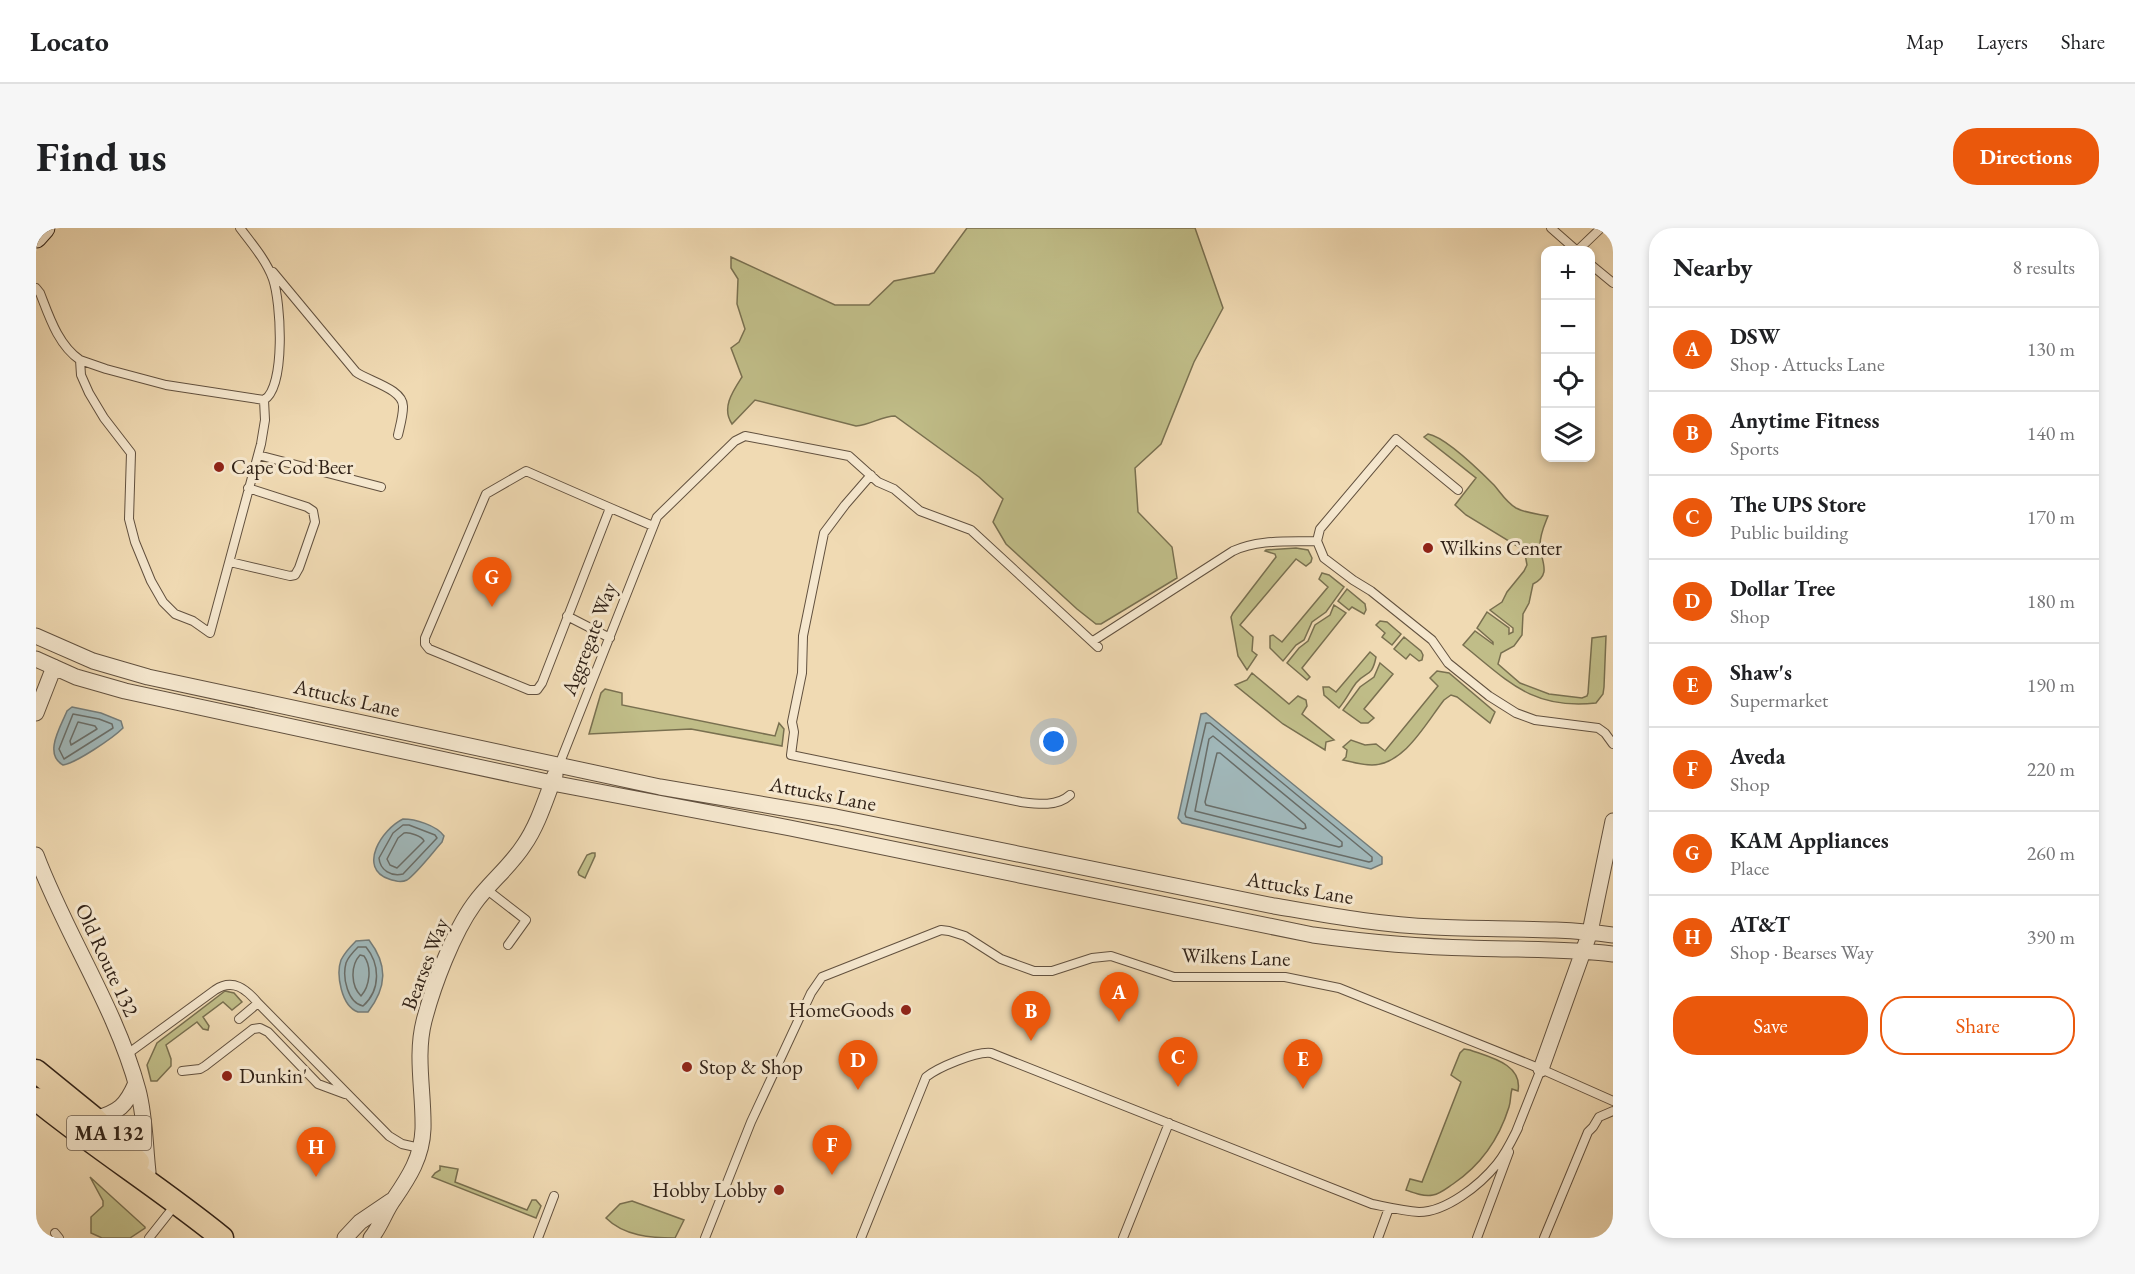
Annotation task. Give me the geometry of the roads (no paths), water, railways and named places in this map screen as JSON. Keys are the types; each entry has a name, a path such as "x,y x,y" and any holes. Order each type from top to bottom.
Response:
{"main road":[{"path":"36,237 44,228"},
{"name":"MA 132","path":"36,1071 94,1119 183,1207"},
{"name":"MA 132","path":"36,1099 81,1135 183,1207 222,1238"},
{"path":"183,1207 205,1238"}],"street":[{"name":"Attucks Lane","path":"36,636 93,661 148,677 669,788 848,820 1313,913 1432,927 1590,932 1613,935"},
{"name":"Attucks Lane","path":"36,660 76,677 125,691 552,783 850,840 1313,935 1429,946 1613,954"},
{"path":"36,713 54,668"},
{"name":"Bearses Way","path":"371,1238 408,1180 420,1148 423,1128 420,1053 425,1017 434,988 468,913 525,844 559,765"},
{"path":"1541,1069 1590,932 1613,821"},
{"name":"Old Route 132","path":"36,855 126,1055 136,1083 140,1097 148,1172"},
{"path":"94,1119 113,1114 130,1097 136,1083"},
{"name":"Bearses Way","path":"345,1238 360,1222 394,1199"}],"lane":[{"path":"240,228 264,261 356,372 372,382 387,387 401,398 404,405 398,435"},
{"path":"1551,228 1572,246"},
{"path":"1581,246 1601,228"},
{"path":"36,288 62,340 70,353 80,360 166,385 264,400 273,393 279,341 277,299 273,279 264,261"},
{"path":"1595,268 1613,283"},
{"path":"80,360 81,375 89,393 104,418 131,453 129,519 135,542 147,571 163,602 175,614 193,621 210,633 258,455 265,420 264,400"},
{"name":"Aggregate Way","path":"559,765 657,517 735,441 745,436 846,455 871,475"},
{"path":"1458,490 1396,439 1320,529 1317,541 1320,552 1330,563 1371,591 1432,640 1452,666 1502,705 1535,720 1598,728 1613,744"},
{"path":"258,455 381,487"},
{"path":"610,508 542,683 537,690 529,690 429,649 425,644 424,638 486,494 526,471 653,526"},
{"path":"1070,795 1060,802 1035,804 1021,802 792,755 794,732 792,722 802,673 803,636 824,533 871,475 878,482 894,489 920,511 971,530 1095,644 1213,564 1246,545 1317,541"},
{"path":"230,562 295,575 315,522 313,511 307,507 248,488"},
{"path":"567,616 610,638"},
{"path":"486,889 526,920 508,945"},
{"name":"Wilkens Lane","path":"705,1238 751,1122 811,993 822,977 940,930 949,930 965,936 1001,959 1034,971 1052,971 1092,958 1111,956 1174,976 1285,977 1339,988 1541,1069 1613,1101"},
{"path":"126,1055 220,986 226,984 239,986 395,1141 420,1148"},
{"path":"239,1018 258,1003"},
{"path":"182,1071 205,1066 250,1031 260,1028 268,1032 318,1084 349,1095"},
{"path":"861,1238 926,1077 981,1053 991,1053 1365,1201 1389,1208 1419,1212 1447,1204 1485,1177 1497,1165 1518,1128"},
{"path":"1477,1238 1541,1069"},
{"path":"1544,1238 1588,1132 1599,1117 1613,1111"},
{"path":"1123,1238 1169,1123"},
{"path":"538,1238 554,1196"},
{"path":"149,1238 183,1207"},
{"path":"1378,1238 1389,1208"}],"water":[{"path":"72,707 101,713 121,721 123,728 94,750 63,765 54,754 55,740 67,711"},
{"path":"1206,713 1382,857 1382,864 1371,869 1182,823 1178,818 1201,714"},
{"path":"403,819 425,823 444,836 442,842 415,873 407,880 400,882 380,874 375,866 374,858 381,839 387,831"},
{"path":"369,940 380,958 382,985 368,1012 358,1012 352,1009 344,997 341,989 340,966 344,954 356,941"}],"place":[{"name":"Cape Cod Beer","path":"219,467"},
{"name":"Wilkins Center","path":"1428,548"},
{"name":"KAM Appliances","path":"492,607"},
{"name":"HomeGoods","path":"906,1010"},
{"name":"DSW","path":"1119,1022"},
{"name":"Anytime Fitness","path":"1031,1041"},
{"name":"Stop & Shop","path":"687,1067"},
{"name":"Dunkin'","path":"227,1076"},
{"name":"The UPS Store","path":"1178,1087"},
{"name":"Shaw's","path":"1303,1089"},
{"name":"Dollar Tree","path":"858,1090"},
{"name":"Aveda","path":"832,1175"},
{"name":"AT&T","path":"316,1177"},
{"name":"Hobby Lobby","path":"779,1190"}]}
